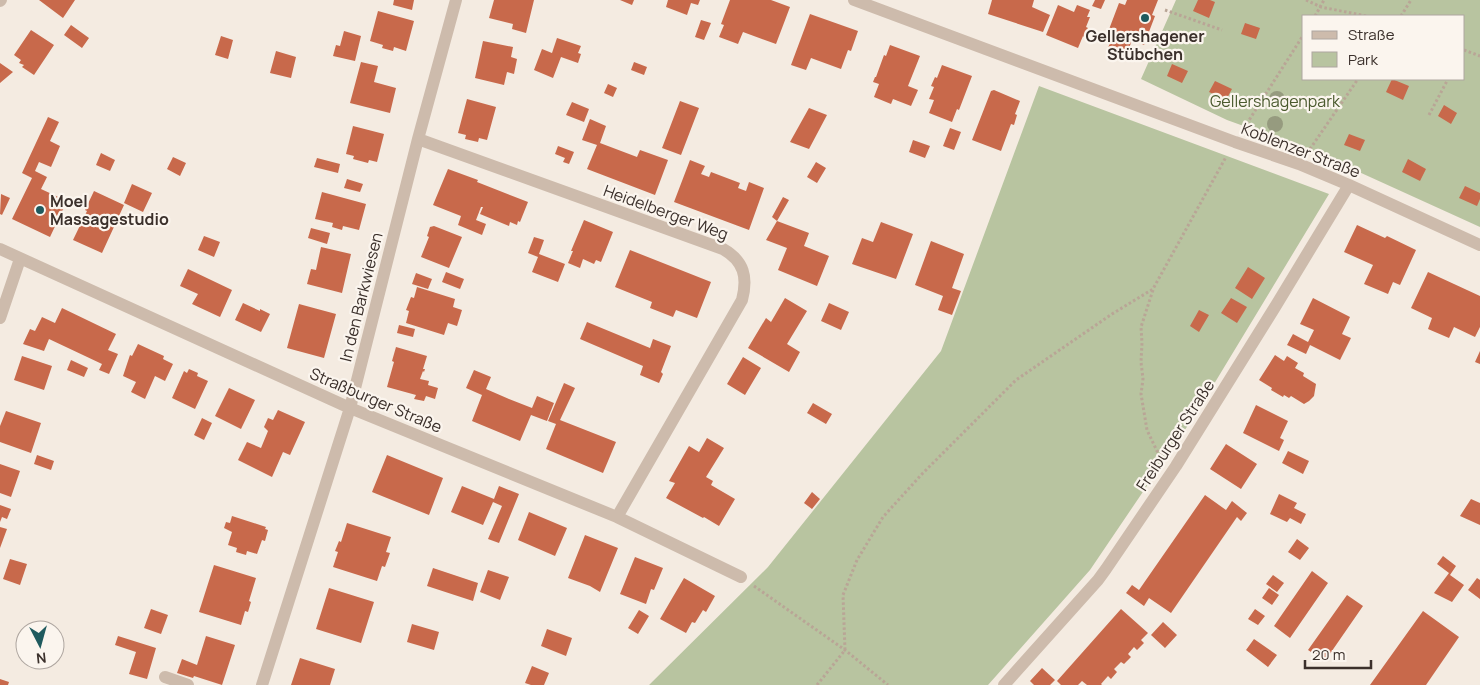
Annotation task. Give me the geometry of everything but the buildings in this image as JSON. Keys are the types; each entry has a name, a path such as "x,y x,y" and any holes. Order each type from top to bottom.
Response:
{"street":[{"name":"In den Barkwiesen","path":"262,685 350,408 418,139 456,0"},
{"name":"Koblenzer Straße","path":"854,0 1235,142 1300,164 1349,184 1480,245"},
{"name":"Heidelberger Weg","path":"418,139 722,249 737,259 744,272 745,288 742,300 617,517"},
{"name":"Freiburger Straße","path":"1004,685 1098,580 1176,466 1349,184"},
{"name":"Straßburger Straße","path":"0,249 350,408 617,517 741,576"},
{"path":"0,318 20,259"},
{"path":"165,677 188,685"}],"path":[{"path":"1306,0 1321,7 1361,15"},
{"path":"1316,15 1324,0"},
{"path":"1402,15 1411,0"},
{"path":"1166,10 1222,30"},
{"path":"1176,466 1157,451 1147,430 1141,394 1143,379 1141,327 1153,289 1235,142 1302,37"},
{"path":"1465,50 1480,56"},
{"path":"1300,164 1357,80"},
{"path":"1428,115 1447,80"},
{"path":"817,685 845,650 843,595 857,560 883,517 922,474 1016,380 1112,314 1153,289"},
{"path":"741,576 845,650 888,685"}],"green space":[{"name":"Gellershagenpark","path":"1176,0 1480,0 1480,227 1315,152 1227,120 1141,79"},
{"path":"1039,86 1329,194 1197,412 1090,570 988,685 649,685 768,567 941,351"}],"place":[{"name":"Gellershagener Stübchen","path":"1145,18"},
{"name":"Moel Massagestudio","path":"40,210"}]}
